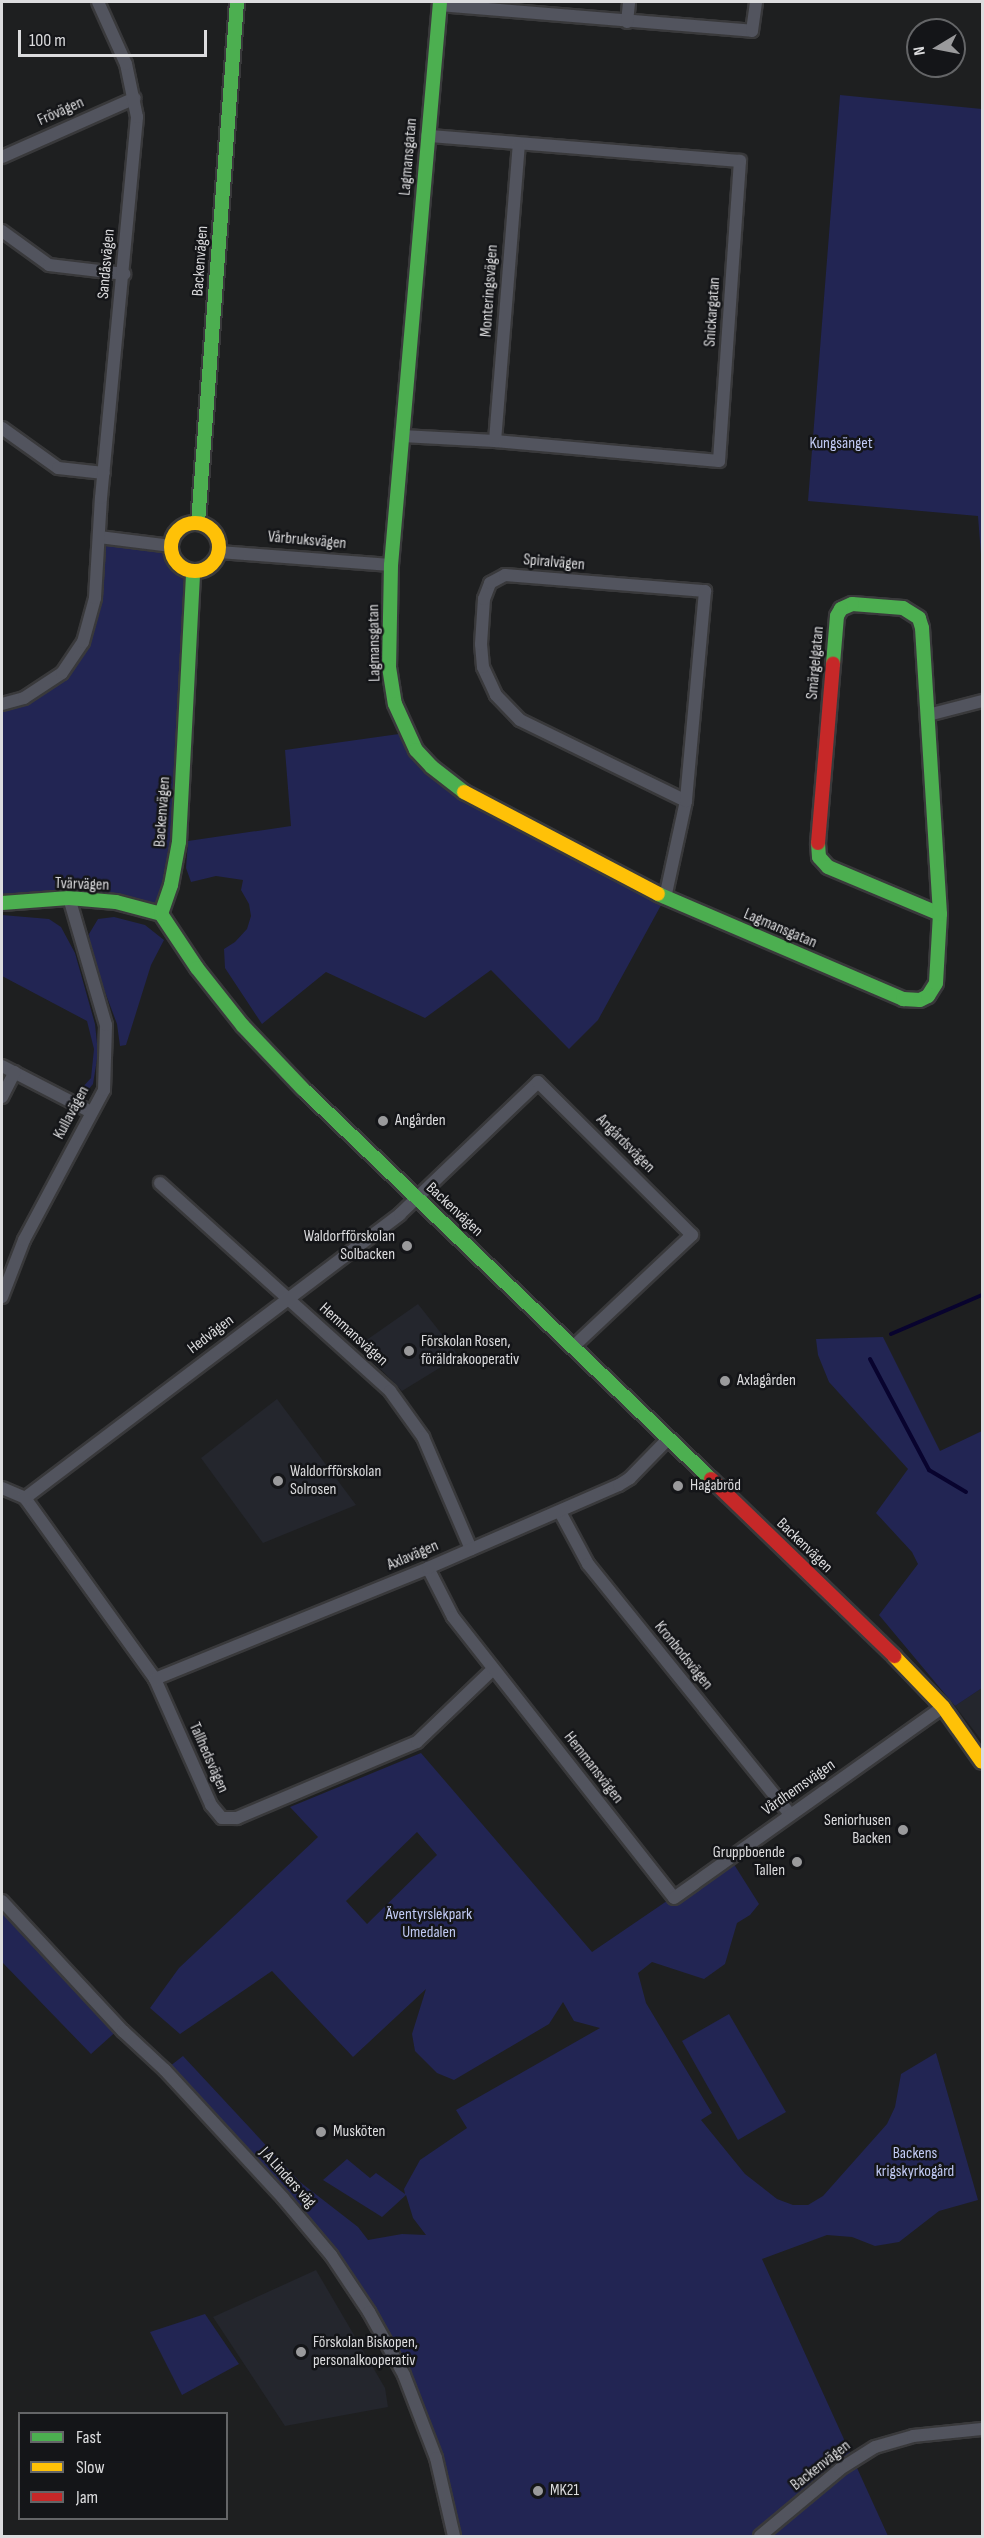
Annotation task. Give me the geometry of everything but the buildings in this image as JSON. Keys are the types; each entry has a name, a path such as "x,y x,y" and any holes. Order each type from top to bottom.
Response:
{"street":[{"name":"Sandåsvägen","path":"2,704 24,698 52,681 77,652 87,631 95,598 104,473 137,117 135,98 126,64 98,2"},
{"name":"Backenvägen","path":"198,523 237,2"},
{"path":"627,22 629,2"},
{"path":"440,3 627,22 752,31 756,2"},
{"name":"Lagmansgatan","path":"440,3 391,565 389,667 395,704 416,750 466,794 665,898 903,999 920,1000"},
{"name":"Frövägen","path":"2,157 135,98"},
{"name":"Snickargatan","path":"402,436 495,441 719,461 740,161 427,136"},
{"name":"Monteringsvägen","path":"495,441 519,144"},
{"path":"2,231 49,265 123,274"},
{"path":"2,428 58,468 104,473"},
{"path":"198,523 215,532 219,552 210,566 193,571 179,564 173,555 171,546 180,528 198,523"},
{"path":"99,537 171,546"},
{"name":"Vårbruksvägen","path":"219,552 391,565"},
{"name":"Backenvägen","path":"193,571 178,842 171,885 161,914 197,968 243,1026 303,1089 574,1346 889,1651 943,1707 982,1762"},
{"name":"Spiralvägen","path":"665,898 686,801 705,591 505,575 490,583 484,599 481,644 483,667 496,695 520,720 686,801"},
{"name":"Smärgelgatan","path":"920,1000 928,996 936,983 940,914 922,628 919,618 903,608 852,604 841,609 835,624 819,857 828,867 940,914"},
{"path":"928,715 982,701"},
{"name":"Tvärvägen","path":"2,903 69,898 116,903 161,914"},
{"name":"Kullavägen","path":"2,1296 24,1240 104,1090 106,1025 69,898"},
{"path":"2,1066 91,1112"},
{"path":"2,1097 15,1072"},
{"name":"Angårdsvägen","path":"418,1199 538,1082 692,1234 574,1346"},
{"name":"Hemmansvägen","path":"160,1183 390,1391 409,1414 432,1454 471,1550"},
{"name":"Hedvägen","path":"26,1498 418,1199"},
{"name":"Axlavägen","path":"155,1679 560,1512 624,1482 668,1439"},
{"path":"2,1488 26,1498"},
{"name":"Tallhedsvägen","path":"26,1498 155,1679 211,1805 216,1813 229,1819 237,1818 417,1742 493,1669"},
{"name":"Kronbodsvägen","path":"560,1512 588,1564 790,1814"},
{"name":"Hemmansvägen","path":"428,1568 447,1608 674,1898"},
{"name":"Vårdhemsvägen","path":"674,1898 943,1707"},
{"name":"J A Linders väg","path":"2,1901 123,2031 165,2070 283,2198 331,2255 369,2312 404,2375 436,2458 454,2536"},
{"name":"Backenvägen","path":"760,2536 840,2469 875,2447 913,2436 982,2429"}],"shaded area":[{"name":"Förskolan Rosen, föräldrakooperativ","path":"418,1304 459,1356 402,1391 358,1346"},
{"name":"Waldorfförskolan Solrosen","path":"277,1399 356,1505 263,1543 201,1458"},
{"path":"982,1688 982,1741 955,1706"},
{"name":"Förskolan Biskopen, personalkooperativ","path":"316,2270 385,2388 388,2407 285,2426 213,2317"}],"green space":[{"name":"Kungsänget","path":"840,95 982,109 982,568 978,516 808,501"},
{"path":"99,537 171,546 173,555 185,569 179,842 161,914 116,902 2,911 2,704 38,690 83,642"},
{"path":"406,733 432,767 665,898 598,1020 569,1049 491,970 425,1018 326,972 262,1024 225,968 224,949 235,942 247,929 251,916 249,904 241,890 243,880 216,876 191,882 186,868 188,841 291,826 285,750"},
{"path":"2,915 49,919 61,927 75,953 95,1024 98,1053 93,1084 83,1096 79,1097 80,1090 91,1078 94,1049 87,1021 2,976"},
{"path":"114,917 145,925 164,940 151,965 126,1045 120,1046 117,1024 92,957 89,934 98,919"},
{"path":"883,1337 940,1451 982,1431 982,1688 955,1706 879,1615 918,1564 912,1552 876,1513 908,1469 829,1382 818,1355 816,1339"},
{"path":"421,1753 592,1952 730,1858 759,1904 750,1915 737,1923 725,1964 704,1979 652,1962 638,1973 646,2003 712,2113 701,2120 745,2174 777,2199 793,2205 808,2205 823,2196 887,2124 895,2107 901,2074 936,2053 978,2200 939,2211 899,2242 875,2246 852,2237 827,2235 762,2259 888,2536 454,2536 445,2494 404,2375 331,2255 165,2070 183,2056 300,2182 358,2227 368,2240 402,2234 426,2235 413,2218 406,2195 382,2217 323,2180 347,2159 370,2178 376,2173 405,2194 404,2189 420,2160 467,2128 456,2110 600,2028 574,2021 563,2002 549,2024 454,2080 437,2073 415,2051 412,2034 426,1989 353,2057 272,1971 180,2034 150,2008 179,1968 318,1837 290,1807","holes":["417,1832 437,1855 367,1924 346,1901"]},
{"path":"2,1901 120,2028 91,2054 2,1962"},
{"path":"729,2014 786,2112 738,2140 682,2041"},
{"path":"205,2314 239,2364 182,2395 150,2332"}],"waterway":[{"path":"891,1334 982,1295"},
{"path":"870,1359 929,1470 966,1492"}],"traffic: fast":[{"path":"198,523 237,2"},
{"path":"440,2 391,565 389,667 395,704 416,750 432,767 464,792"},
{"path":"161,914 171,885 179,842 193,571"},
{"path":"658,894 903,999 920,1000 928,996 936,983 940,914 922,628 919,618 903,608 852,604 841,609 837,616 833,664"},
{"path":"818,843 819,857 828,867 940,914"},
{"path":"2,903 69,898 116,902 161,914"},
{"path":"161,914 197,968 243,1026 303,1089 711,1479"}],"traffic: slow":[{"path":"195,523 212,530 219,547 212,564 195,571 178,564 171,547 178,530 195,523"},
{"path":"464,792 658,894"},
{"path":"894,1656 943,1707 982,1762"}],"traffic: jam":[{"path":"818,843 833,664"},
{"path":"711,1479 894,1656"}],"place":[{"name":"Angården","path":"383,1121"},
{"name":"Waldorfförskolan Solbacken","path":"407,1246"},
{"name":"Förskolan Rosen, föräldrakooperativ","path":"409,1351"},
{"name":"Axlagården","path":"725,1381"},
{"name":"Waldorfförskolan Solrosen","path":"278,1481"},
{"name":"Hagabröd","path":"678,1486"},
{"name":"Seniorhusen Backen","path":"903,1830"},
{"name":"Gruppboende Tallen","path":"797,1862"},
{"name":"Musköten","path":"321,2132"},
{"name":"Förskolan Biskopen, personalkooperativ","path":"301,2352"},
{"name":"MK21","path":"538,2491"}],"park label":[{"name":"Äventyrslekpark Umedalen","path":"429,1924"},
{"name":"Backens krigskyrkogård","path":"915,2163"}]}
